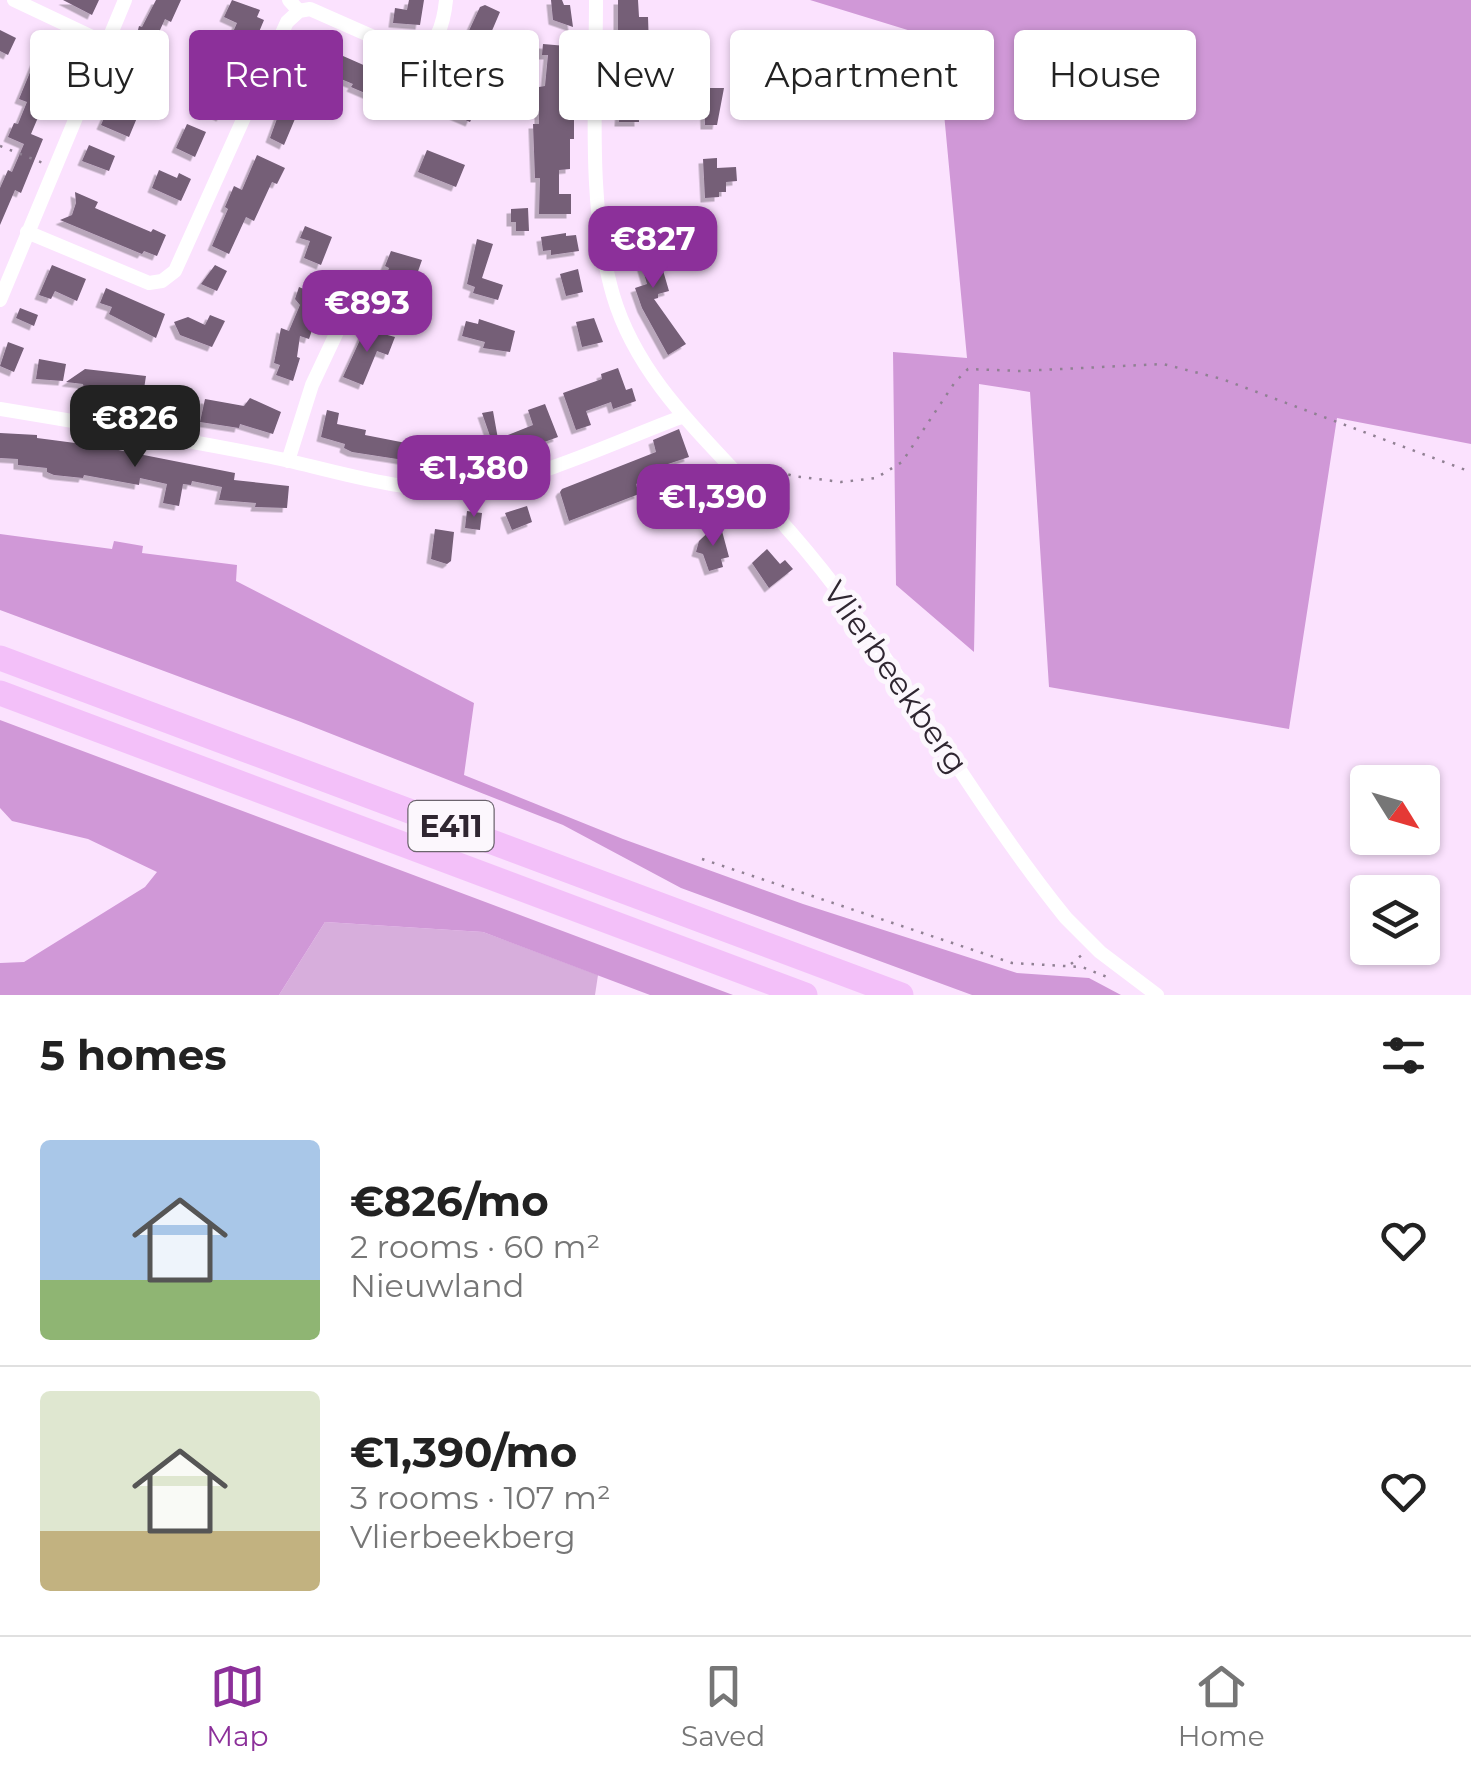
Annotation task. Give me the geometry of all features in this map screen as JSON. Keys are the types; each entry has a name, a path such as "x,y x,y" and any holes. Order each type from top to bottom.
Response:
{"highway":[{"name":"E411","path":"0,658 901,995"},
{"name":"E411","path":"0,693 806,995"}],"street":[{"path":"14,0 79,30"},
{"path":"111,30 125,0"},
{"path":"27,232 148,283 162,281 175,271 294,6 310,9 412,54 423,53 432,44 444,18 446,0"},
{"name":"Vlierbeekberg","path":"596,0 597,203 602,249 613,295 642,361 684,416 833,584 1058,908 1092,945 1158,995"},
{"path":"0,300 73,120"},
{"path":"288,461 312,385 352,300"},
{"path":"0,409 409,487 448,490 484,486 533,472 684,416"}],"path":[{"path":"0,146 54,168"},
{"path":"747,485 759,471 772,468 793,476 841,482 876,478 902,462 955,382 968,369 1163,364 1222,379 1471,472"},
{"path":"702,859 1012,963 1082,967 1111,978"},
{"path":"1069,966 1092,945"}],"shaded area":[{"path":"810,0 1471,0 1471,444 1337,418 1289,729 1049,687 1030,392 979,384 974,652 896,585 893,352 967,358 945,120 994,120 994,30 908,30"},
{"path":"0,534 112,549 114,541 143,546 142,553 237,565 236,581 474,703 464,775 623,839 803,904 1017,973 1089,978 1121,995 972,995 681,888 563,825 0,610"},
{"path":"0,720 733,995 650,995 483,932 325,922 279,995 0,995 0,963 24,962 145,887 157,872 88,839 12,821 0,808"},
{"path":"325,922 483,932 598,975 595,995 279,995"}],"building":[{"path":"63,0 99,0 92,15"},
{"path":"156,0 181,0 171,22 165,19 160,30 138,30"},
{"path":"232,0 260,10 257,17 264,20 260,30 234,30 237,23 224,17"},
{"path":"409,0 424,0 420,25 393,23 395,8 407,10"},
{"path":"551,0 570,5 573,27 553,20"},
{"path":"618,0 638,0 639,17 648,17 648,30 618,30"},
{"path":"485,5 500,12 492,30 469,30 480,7"},
{"path":"0,30 16,38 8,55 0,51"},
{"path":"543,44 559,45 559,120 574,120 570,169 559,170 559,194 571,194 571,214 539,214 540,178 535,178 533,124 539,124 539,87 545,86 548,55 542,55"},
{"path":"343,56 363,65 363,92 351,87 353,84 343,80"},
{"path":"30,72 30,120 37,120 31,134 43,139 21,193 15,190 0,225 0,188 24,144 8,137 27,102 19,99"},
{"path":"710,88 724,88 717,125 705,125 705,120 710,120"},
{"path":"103,120 136,120 129,137 101,125"},
{"path":"277,120 295,120 284,145 270,138"},
{"path":"187,124 206,132 195,157 176,148"},
{"path":"89,145 115,156 109,171 82,161"},
{"path":"427,150 465,165 456,187 418,172"},
{"path":"257,155 285,168 277,184 272,182 254,221 246,217 229,254 212,246 234,186 242,190"},
{"path":"717,158 717,168 736,167 737,181 726,182 726,192 719,192 719,197 705,198 703,159"},
{"path":"159,170 191,179 181,201 152,188"},
{"path":"75,192 98,202 95,208 166,235 157,256 144,251 142,254 60,220 72,215"},
{"path":"528,208 529,231 516,231 511,209"},
{"path":"305,226 332,237 321,265 304,258 310,241 300,238"},
{"path":"648,227 654,270 662,267 669,291 654,299 686,344 668,355 642,308 635,288 647,284 639,257 630,258 627,245 631,244 629,230"},
{"path":"576,235 579,251 551,255 551,250 543,251 541,237"},
{"path":"477,239 493,244 482,278 503,285 498,300 473,293 475,287 467,284"},
{"path":"391,251 422,260 409,297 425,303 418,320 384,306 395,279 386,276"},
{"path":"52,265 86,279 77,301 55,291 51,299 39,295"},
{"path":"215,265 227,271 217,291 201,284"},
{"path":"578,269 583,292 566,296 560,274"},
{"path":"309,282 326,289 309,339 300,336 300,358 293,381 276,375 280,365 274,363 281,328 289,331 300,305 295,299 299,287 306,290"},
{"path":"106,288 165,314 156,338 109,314 112,307 100,303"},
{"path":"20,308 38,315 34,326 16,318"},
{"path":"210,315 225,321 212,347 180,335 174,322 188,317 205,325"},
{"path":"594,318 603,342 582,347 576,322"},
{"path":"479,319 515,331 510,352 483,348 485,342 462,336 466,321 478,324"},
{"path":"365,329 395,337 388,355 377,351 363,385 343,377"},
{"path":"8,342 24,348 14,372 0,366"},
{"path":"39,359 66,364 63,381 36,379"},
{"path":"618,368 626,390 632,388 636,401 613,409 611,402 586,411 591,425 576,430 563,393 602,379 601,374"},
{"path":"85,369 146,376 144,389 139,388 134,407 85,394 83,384 66,382"},
{"path":"160,389 178,393 174,415 156,411"},
{"path":"250,398 281,412 273,434 240,424 239,428 200,422 205,399 244,406"},
{"path":"545,404 558,437 498,459 482,413 493,411 498,439 533,425 528,410"},
{"path":"327,410 339,413 337,424 366,430 365,435 411,444 412,437 476,442 476,461 436,465 352,452 344,448 345,444 321,437"},
{"path":"679,429 689,457 650,470 652,478 636,484 639,494 569,521 562,489 656,452 653,440"},
{"path":"0,433 98,446 235,473 234,480 289,486 287,508 219,500 222,487 192,481 191,485 183,484 179,506 163,503 167,484 140,478 139,485 84,475 54,475 47,468 18,465 18,459 0,458"},
{"path":"527,506 532,522 512,530 505,513"},
{"path":"467,511 482,513 480,530 465,528"},
{"path":"715,526 722,531 729,557 721,559 723,567 709,571 703,554 696,552 699,541"},
{"path":"435,529 454,532 451,561 447,564 431,559"},
{"path":"767,549 780,564 785,560 793,569 769,588 752,563"}]}
